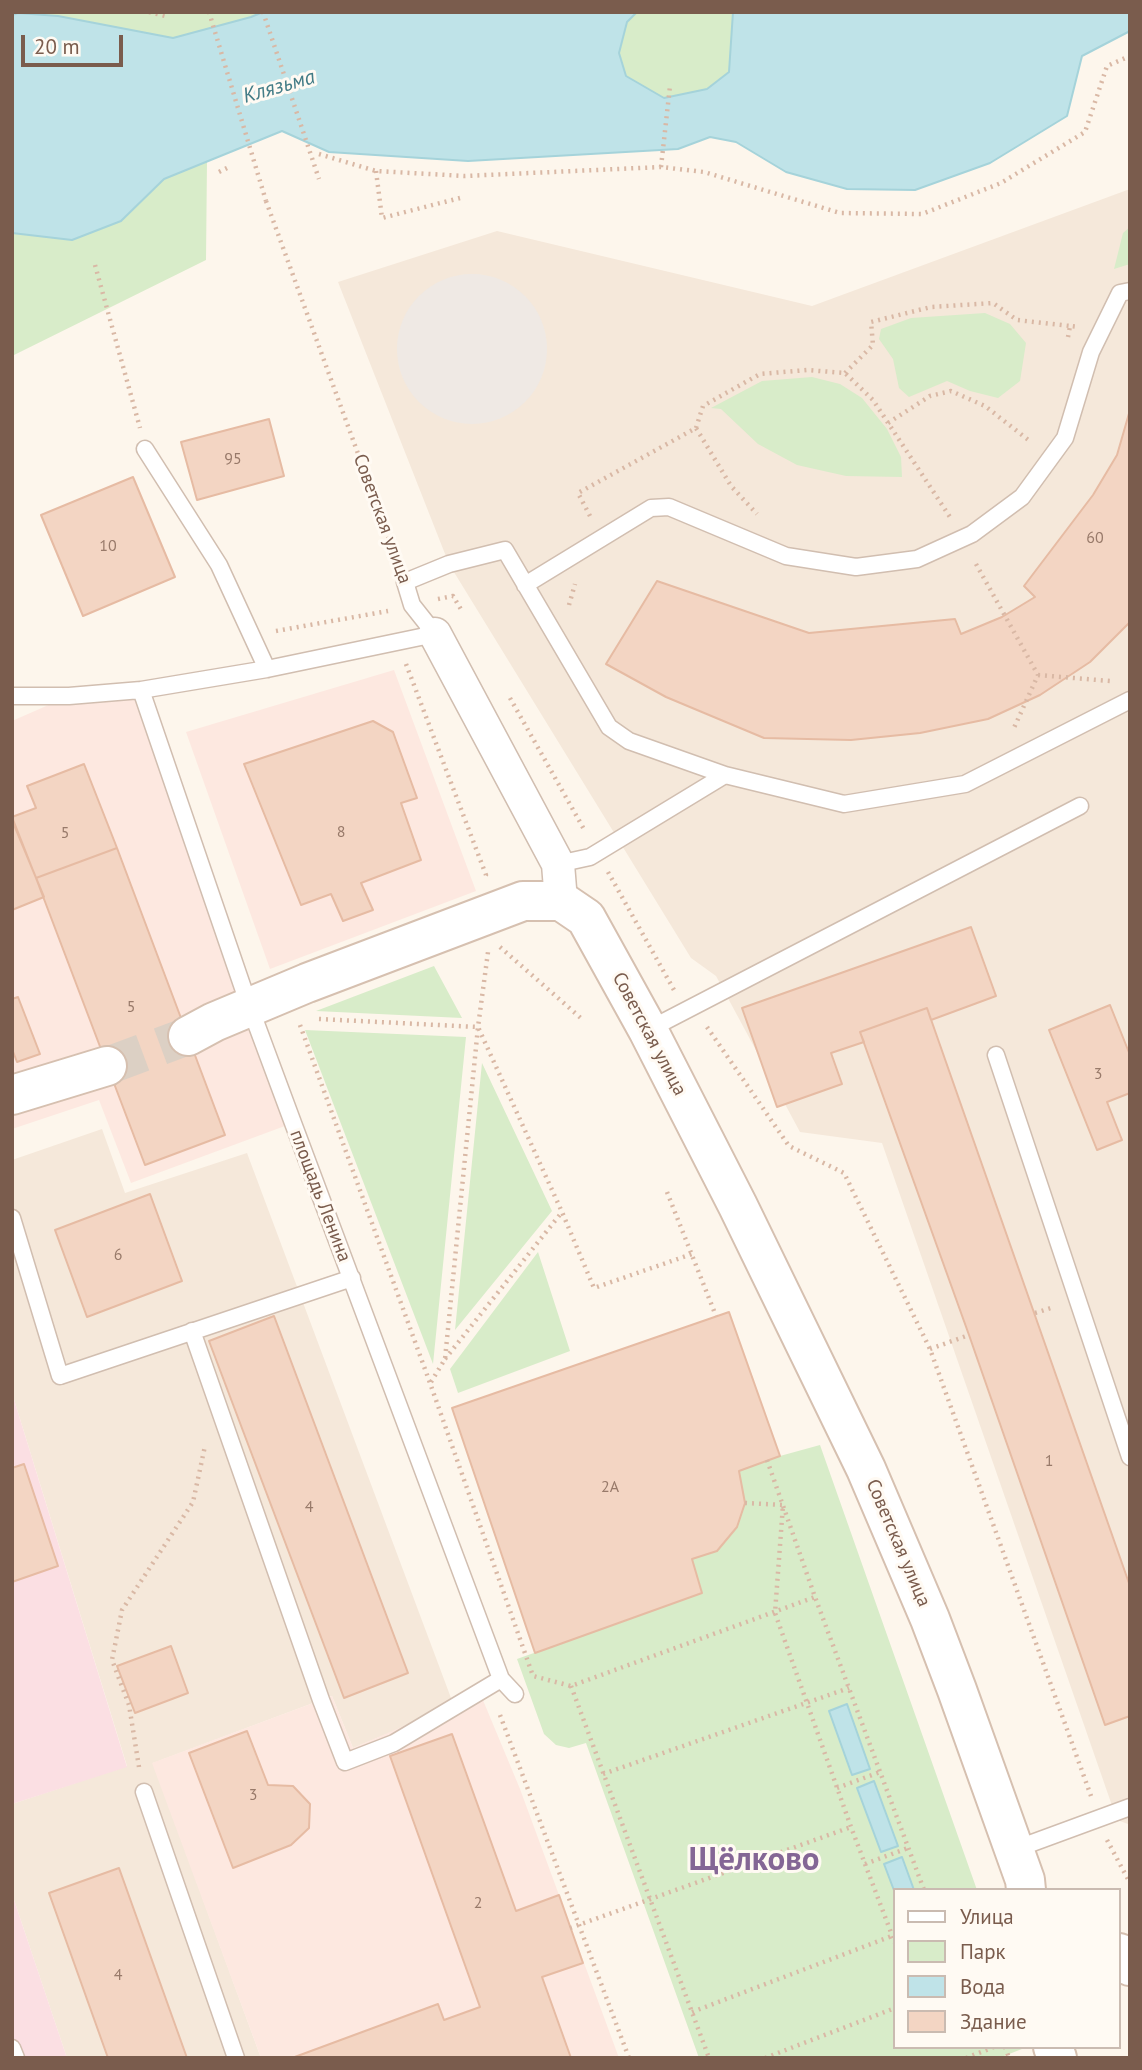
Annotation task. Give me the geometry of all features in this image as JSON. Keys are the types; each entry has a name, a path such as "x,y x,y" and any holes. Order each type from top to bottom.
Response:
{"street":[{"name":"Советская улица","path":"435,634 560,882 586,918 648,1030 738,1206 866,1469 930,1619 1025,1877"},
{"path":"188,1036 254,1017 523,901 560,882"},
{"path":"12,1095 107,1066"}],"lane":[{"path":"526,585 651,508 668,508 786,556 856,567 917,559 972,534 1022,497 1065,438 1091,352 1120,293 1130,291"},
{"path":"145,449 219,565 267,669"},
{"path":"405,582 449,564 505,550 609,727 629,741 725,775 844,804 965,784 1130,700"},
{"name":"Советская улица","path":"405,582 412,605 435,634"},
{"path":"12,696 69,696 141,690 267,669 435,634"},
{"name":"площадь Ленина","path":"141,690 254,1017 501,1679 515,1694"},
{"path":"560,882 590,857 725,775"},
{"path":"648,1030 1080,806"},
{"path":"996,1055 1130,1457"},
{"path":"12,1218 60,1376 352,1278"},
{"path":"192,1331 345,1762 394,1744 501,1679"},
{"path":"144,1792 236,2058"},
{"path":"1025,1877 1099,1819 1130,1807"},
{"path":"12,2048 16,2058"}],"path":[{"path":"149,12 165,16"},
{"name":"Советская улица","path":"209,12 266,201 405,582"},
{"path":"264,12 318,179"},
{"path":"319,155 376,171 465,176 661,167 704,172 840,213 922,215 1001,183 1084,132 1107,66 1130,56"},
{"path":"661,167 670,86"},
{"path":"219,172 227,168"},
{"path":"376,171 382,218 460,198"},
{"path":"95,265 145,449"},
{"path":"845,373 873,345 871,322 931,307 993,303 1017,320 1102,329"},
{"path":"1068,339 1070,326"},
{"path":"602,538 578,493 696,428 703,406 760,374 807,370 845,373 873,400 950,519"},
{"path":"888,423 930,396 951,391 985,406 1033,444 1038,433"},
{"path":"696,428 731,486 755,514 768,519"},
{"path":"943,522 958,514"},
{"path":"964,568 976,564 985,556"},
{"path":"976,564 1038,675"},
{"path":"573,614 568,604 578,576"},
{"path":"387,611 486,875 481,884"},
{"path":"1038,675 1116,682 1104,688"},
{"path":"1008,740 1038,675"},
{"path":"499,946 583,1020"},
{"path":"445,1359 488,950"},
{"path":"254,1017 300,1018 300,1030 430,1383 533,1676 571,1686 815,1597"},
{"path":"313,1019 478,1027"},
{"path":"478,1027 594,1288 692,1254"},
{"path":"845,1173 930,1349 1099,1819 1110,1847 1130,1883"},
{"path":"667,1192 716,1316"},
{"path":"430,1383 445,1359 562,1212"},
{"path":"930,1349 969,1335"},
{"path":"144,1792 128,1705 112,1660 122,1609 193,1502 216,1398"},
{"path":"767,1460 815,1597 924,1888"},
{"path":"744,1503 783,1505"},
{"path":"783,1505 775,1613 894,1941"},
{"path":"571,1686 709,2058"},
{"path":"603,1774 849,1688"},
{"path":"498,1710 629,2058"},
{"path":"837,1788 880,1772"},
{"path":"570,1927 851,1827"},
{"path":"865,1864 908,1848"},
{"path":"692,2012 892,1936"},
{"path":"765,2058 894,2008"},
{"path":"966,2058 989,2049"}],"shaded area":[{"path":"1130,189 1130,1828 1128,1824 1117,1820 882,1143 800,1132 716,976 691,958 449,564 338,282 497,231 812,306"},
{"path":"472,274 501,280 525,296 541,320 547,349 541,378 525,402 501,418 472,424 443,418 419,402 403,378 397,349 403,320 419,296 443,280"},
{"path":"394,670 476,891 270,969 186,732"},
{"path":"141,690 293,1123 131,1183 99,1100 12,1129 12,721 69,696"},
{"path":"102,1129 125,1193 247,1153 454,1706 353,1748 332,1696 153,1763 261,2058 67,2058 12,1894 12,1804 127,1766 12,1393 12,1160"},
{"path":"12,1393 127,1767 12,1804"},
{"path":"480,1693 520,1789 619,2058 261,2058 152,1763 332,1696 353,1748"},
{"path":"12,1894 67,2058 12,2058"}],"green space":[{"path":"12,12 263,12 173,38 58,16 18,13 12,15"},
{"path":"637,12 733,12 730,72 707,89 664,98 626,76 619,53 627,22"},
{"path":"207,161 206,260 12,356 12,233 72,240 121,221 164,179"},
{"path":"1130,227 1130,264 1114,269 1123,233"},
{"path":"985,313 1010,324 1026,343 1020,381 998,398 970,391 947,381 909,397 899,388 893,359 879,339 881,329 911,318"},
{"path":"812,377 840,384 862,398 887,429 901,457 902,477 846,476 797,465 758,444 721,409 711,408 762,381"},
{"path":"434,966 462,1018 316,1011"},
{"path":"305,1030 466,1037 433,1364"},
{"path":"482,1063 552,1211 455,1330"},
{"path":"538,1252 570,1351 458,1393 450,1369"},
{"path":"820,1445 976,1888 894,1888 894,2049 1022,2049 999,2058 699,2058 586,1743 569,1748 556,1745 544,1734 517,1659 702,1593 692,1559 717,1551 737,1527 745,1503 739,1471"}],"water":[{"name":"Клязьма","path":"263,12 637,12 627,22 619,53 626,76 664,98 707,89 729,72 733,12 1130,12 1130,31 1082,56 1067,116 990,163 915,190 847,189 786,172 736,142 710,137 678,149 468,161 329,152 282,131 164,179 121,221 72,240 12,233 12,15 18,13 58,16 173,38"},
{"path":"847,1704 870,1769 852,1775 829,1711"},
{"path":"874,1781 898,1846 881,1852 857,1788"},
{"path":"902,1857 913,1888 894,1888 894,1890 884,1864"}],"building":[{"path":"1130,410 1130,622 1090,662 1040,695 988,719 920,733 851,740 764,738 666,697 606,664 657,581 809,633 955,619 961,634 1002,617 1035,597 1024,586 1093,495 1117,455"},
{"path":"269,419 284,476 197,500 181,442"},
{"path":"133,477 175,577 83,616 41,515"},
{"path":"373,721 393,732 417,798 401,803 421,860 361,883 373,910 343,921 331,894 301,905 244,764"},
{"path":"84,764 117,848 36,878 12,817 36,808 27,786"},
{"path":"12,820 44,897 12,910"},
{"path":"117,848 225,1135 145,1165 36,878"},
{"path":"971,927 996,996 931,1020 927,1008 860,1032 864,1042 831,1053 842,1084 777,1107 742,1008"},
{"path":"18,997 40,1054 17,1062 12,1049 12,999"},
{"path":"1110,1005 1130,1055 1130,1093 1107,1102 1122,1140 1097,1150 1049,1030"},
{"path":"927,1008 1130,1586 1130,1716 1105,1725 860,1032"},
{"path":"150,1194 182,1281 87,1317 55,1230"},
{"path":"729,1312 780,1456 739,1471 745,1503 737,1527 717,1551 692,1559 702,1593 535,1653 452,1408"},
{"path":"274,1316 408,1673 344,1698 209,1341"},
{"path":"24,1464 58,1566 12,1582 12,1468"},
{"path":"171,1646 188,1693 135,1713 117,1666"},
{"path":"247,1731 268,1785 293,1786 310,1804 309,1828 291,1845 233,1868 189,1753"},
{"path":"452,1734 516,1911 559,1895 583,1963 542,1977 571,2058 292,2058 438,2004 444,2020 480,2007 390,1756"},
{"path":"119,1868 187,2058 108,2058 49,1893"}],"tunnel":[{"path":"107,1066 188,1036"}],"district":[{"name":"Щёлково","path":"754,1861"}]}
